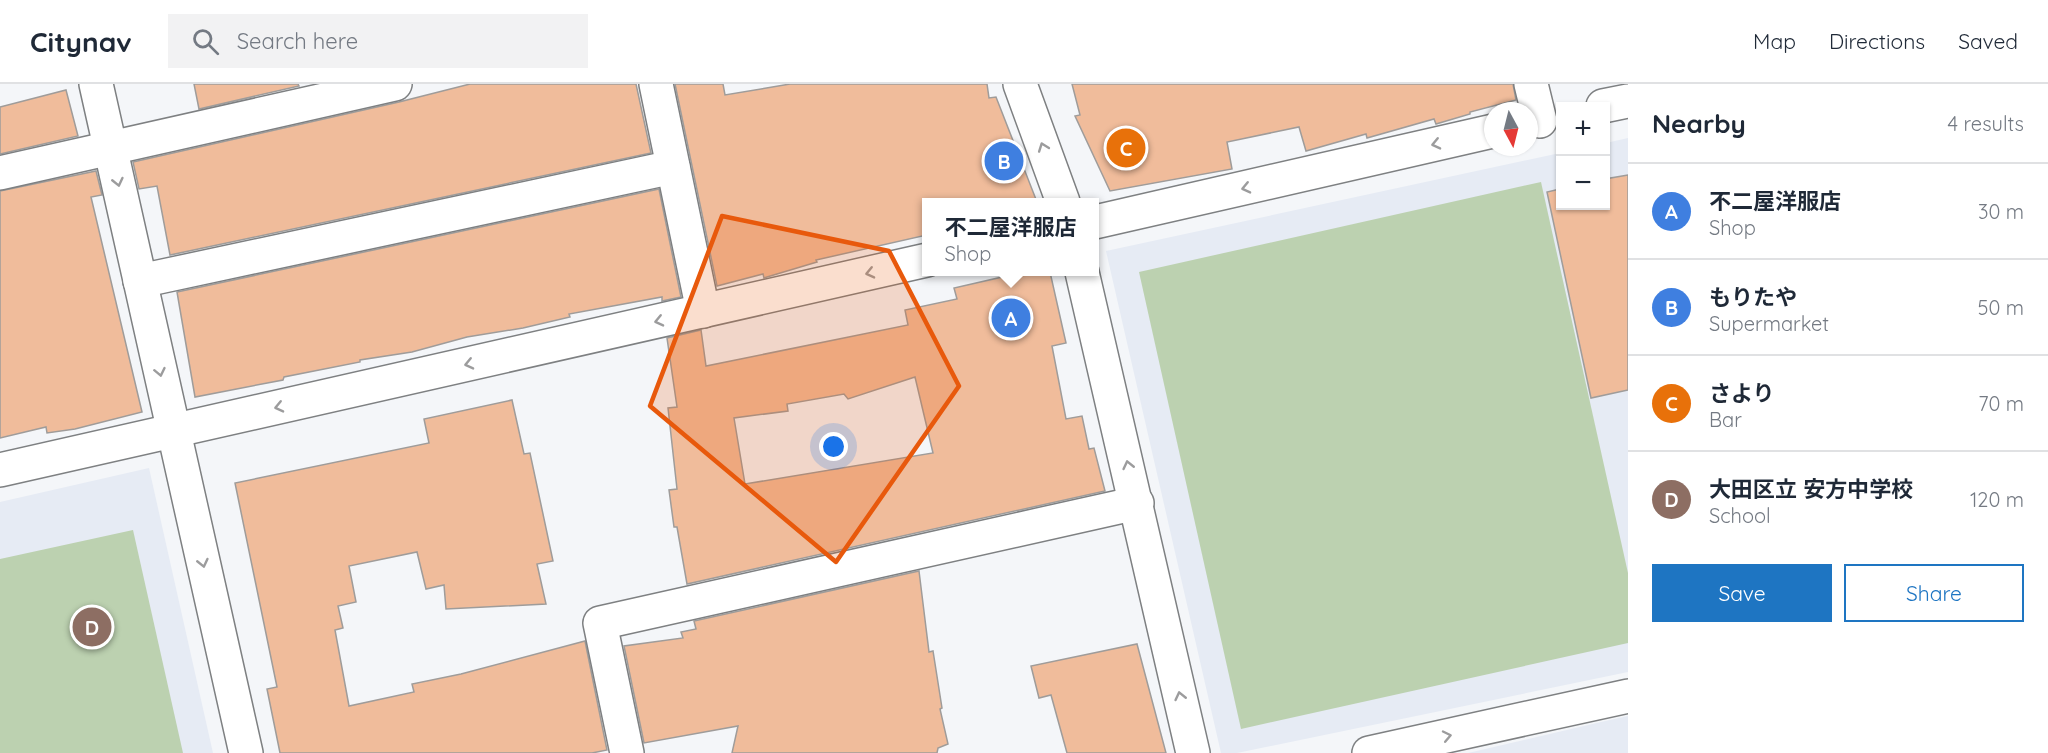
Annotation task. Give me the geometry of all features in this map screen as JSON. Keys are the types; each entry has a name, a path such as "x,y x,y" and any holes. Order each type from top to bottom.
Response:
{"street":[{"path":"96,84 246,753"},
{"path":"0,173 395,84"},
{"path":"656,84 703,311"},
{"path":"1020,84 1062,198"},
{"path":"1531,84 1543,120"},
{"path":"1610,105 1628,101"},
{"path":"1099,221 1484,133"},
{"path":"140,281 673,167"},
{"path":"0,470 922,261"},
{"path":"1083,276 1137,503 1192,753"},
{"path":"627,753 600,623 1137,503"},
{"path":"1369,753 1628,696"}],"highlighted area":[{"path":"722,216 889,251 959,386 836,562 650,406"}],"shaded area":[{"path":"1628,138 1628,672 1237,753 1221,753 1106,251 1556,154 1556,210 1610,210 1610,142"},
{"path":"149,468 213,753 0,753 0,502"},
{"path":"1628,716 1628,753 1468,753 1601,722"}],"green space":[{"path":"1541,182 1628,573 1628,643 1241,729 1139,272"},
{"path":"133,530 183,753 0,753 0,559"}],"building":[{"path":"194,84 298,84 299,86 199,109"},
{"path":"470,84 636,84 651,153 170,255 157,186 139,189 133,162"},
{"path":"675,84 723,84 725,95 790,84 987,84 989,98 996,97 1035,198 922,198 922,236 816,260 817,262 764,278 763,274 717,286"},
{"path":"1072,84 1513,84 1516,100 1484,102 1484,108 1436,124 1434,119 1367,138 1366,134 1306,151 1299,127 1227,142 1232,169 1110,191 1075,116 1080,115"},
{"path":"66,90 78,136 0,154 0,107"},
{"path":"96,171 102,195 91,197 142,412 75,429 47,433 46,427 0,438 0,191"},
{"path":"1628,175 1628,390 1591,398 1547,192 1556,190 1556,210 1610,210 1610,178"},
{"path":"659,189 681,297 662,301 662,297 569,314 570,317 523,328 467,337 412,352 360,360 360,362 284,377 283,380 195,397 177,292"},
{"path":"1006,276 1051,276 1066,343 1052,346 1066,419 1082,416 1089,449 1094,448 1105,491 687,584 677,527 674,527 669,490 677,489 668,408 677,407 667,338 701,330 706,366 908,325 905,310 957,299 954,288","holes":["915,377 933,453 745,484 734,418 788,411 787,404 844,394 848,399"]},
{"path":"512,400 524,454 530,453 553,561 537,564 546,604 446,609 444,585 426,589 417,552 349,566 356,602 338,606 343,628 335,630 349,706 414,692 412,684 461,674 585,641 607,750 592,753 280,753 267,689 277,687 235,483 429,443 424,419"},
{"path":"919,571 929,652 933,651 942,708 940,709 948,744 938,748 937,753 732,753 738,726 644,743 624,646 683,638 681,632 696,629 694,621"},
{"path":"1137,644 1166,753 1067,753 1051,695 1039,698 1031,666"}],"place":[{"name":"さより","path":"1126,148"},
{"name":"もりたや","path":"1004,161"},
{"name":"不二屋洋服店","path":"1011,318"},
{"name":"大田区立 安方中学校","path":"92,627"}]}
